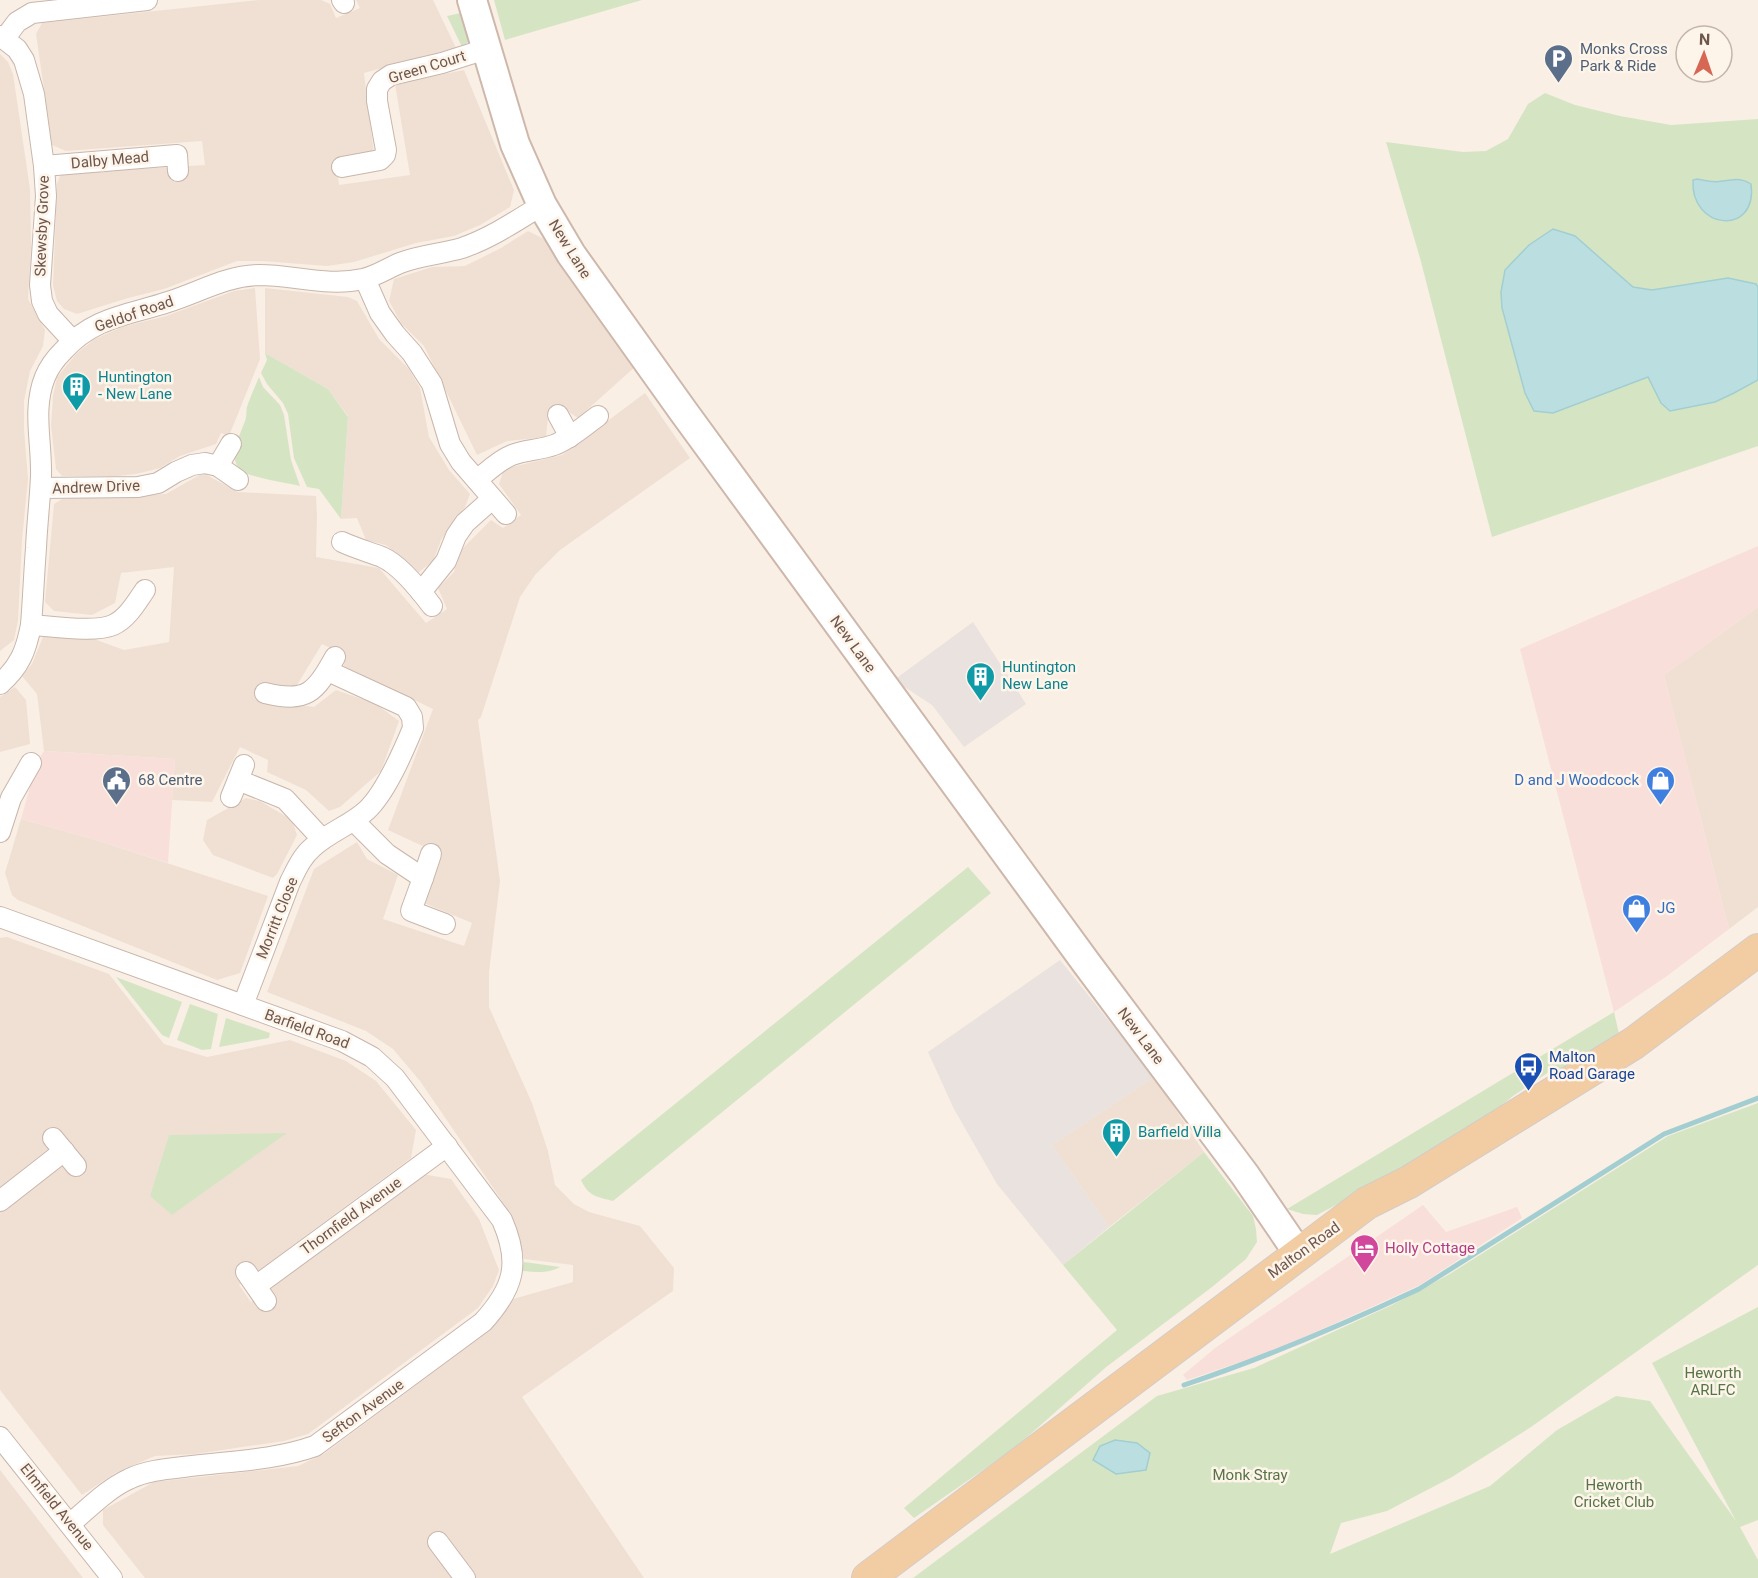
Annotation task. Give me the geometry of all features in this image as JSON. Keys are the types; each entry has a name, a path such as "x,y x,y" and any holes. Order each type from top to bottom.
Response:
{"main road":[{"name":"Malton Road","path":"868,1578 1367,1203 1409,1182 1634,1043 1758,950"}],"street":[{"path":"2,37 17,22 32,13 147,0"},
{"name":"New Lane","path":"472,0 515,144 542,205 571,254 1087,964 1245,1175 1299,1254"},
{"name":"Skewsby Grove","path":"2,37 17,49 24,60 34,94 46,196 40,285 42,302 48,314 72,340"},
{"name":"Green Court","path":"342,166 380,160 385,155 377,89 382,81 391,75 442,63 486,49"},
{"name":"Dalby Mead","path":"44,166 182,160"},
{"name":"Geldof Road","path":"0,684 21,660 27,646 31,625 41,488 37,415 40,394 46,375 72,340 90,327 115,317 167,303 236,277 270,276 327,283 365,279 400,263 462,248 486,238 542,205"},
{"path":"365,279 380,313 412,353 432,384 450,444 461,462 506,514"},
{"path":"558,416 570,437"},
{"path":"477,480 513,454 534,451 555,444 570,437 598,416"},
{"path":"231,444 218,466 237,480"},
{"name":"Andrew Drive","path":"41,488 138,488 158,483 192,465 205,463 218,466"},
{"path":"342,542 382,557 393,564 427,599 456,536 465,523 492,499"},
{"path":"31,625 96,628 113,625 129,613 145,590"},
{"name":"Morritt Close","path":"243,1005 298,865 310,848 354,821 380,795 413,728 412,717 406,707 332,664 319,684 309,693 297,698 284,698 265,693"},
{"path":"0,832 11,798 31,764"},
{"path":"238,781 285,799 322,839"},
{"path":"354,821 387,854 423,878"},
{"path":"431,854 411,911 445,924"},
{"name":"Barfield Road","path":"0,917 342,1041 372,1057 395,1078 502,1220 509,1236 513,1265"},
{"name":"Thornfield Avenue","path":"256,1286 447,1146"},
{"path":"0,1201 64,1152"},
{"name":"Sefton Avenue","path":"70,1524 130,1478 165,1469 265,1459 293,1454 315,1446 483,1322 498,1306 509,1286 513,1265"},
{"name":"Elmfield Avenue","path":"0,1437 112,1578"},
{"path":"438,1542 465,1578"}],"shaded area":[{"path":"259,0 321,0 330,4 336,18 360,8 356,0 433,0 456,48 364,73 374,154 336,159 339,185 410,175 395,84 464,70 514,190 510,207 480,225 454,236 416,243 354,262 327,266 237,261 164,289 77,314 64,309 57,301 53,285 57,184 60,176 69,173 205,165 202,141 66,151 52,145 36,34 42,23"},
{"path":"0,54 8,62 13,74 30,189 31,248 28,299 45,330 43,346 30,371 24,401 28,479 18,620 14,640 0,651"},
{"path":"528,231 546,240 636,366 578,418 561,407 548,416 546,437 507,441 477,455 424,346 401,323 389,301 394,279 432,267 465,266"},
{"path":"255,288 260,359 229,436 221,433 216,444 180,456 160,468 136,474 62,476 56,469 51,426 53,396 57,377 77,353 95,339 122,327 166,316 234,291"},
{"path":"265,288 348,297 357,301 379,339 409,369 420,388 429,437 449,470 470,494 465,507 441,540 433,561 419,572 386,545 366,540 357,518 341,519 348,416 328,389 265,353"},
{"path":"645,393 690,458 560,550 535,575 520,597 481,717 478,720 500,881 489,972 489,1007 532,1103 548,1151 555,1185 574,1204 589,1212 640,1226 674,1268 673,1291 522,1397 644,1578 145,1578 103,1525 103,1510 154,1482 298,1466 325,1453 490,1330 513,1299 573,1282 573,1265 524,1259 509,1211 420,1081 393,1049 366,1031 267,992 314,869 357,842 367,859 398,875 383,919 464,946 472,923 424,903 442,855 388,830 433,709 344,666 345,655 322,644 286,703 314,707 336,690 376,704 399,721 381,771 340,807 329,811 306,790 267,772 268,760 240,747 212,802 172,800 175,759 44,751 37,694 22,676 32,664 43,637 94,639 124,650 169,642 174,567 121,573 115,603 92,615 54,611 45,602 54,504 62,499 166,494 203,473 238,492 316,496 316,557 379,568 426,623 447,609 438,588 454,572 459,552 491,520 503,528 521,515 499,484 504,469 562,455"},
{"path":"1758,546 1758,607 1664,675 1729,929 1667,976 1614,1012 1520,649"},
{"path":"1758,607 1758,907 1729,929 1664,675"},
{"path":"973,622 1026,704 964,747 932,705 894,680"},
{"path":"15,687 26,700 30,744 0,752 0,697"},
{"path":"44,751 175,759 168,863 21,819 37,762"},
{"path":"246,798 260,801 292,820 297,835 273,878 213,855 203,840 207,820"},
{"path":"21,819 96,840 268,896 240,973 217,980 18,900 12,895 5,873"},
{"path":"7,937 109,974 164,1044 207,1057 290,1040 346,1061 376,1081 416,1130 411,1158 239,1285 251,1302 422,1174 451,1179 479,1219 499,1270 493,1286 478,1308 308,1434 284,1441 195,1454 155,1456 115,1473 82,1495 0,1390 0,1210 76,1150 65,1136 0,1187 0,938"},
{"path":"1060,960 1154,1077 1052,1145 1109,1227 1063,1265 997,1184 954,1109 928,1052"},
{"path":"1154,1077 1204,1152 1109,1227 1052,1145"},
{"path":"1423,1205 1446,1232 1517,1207 1522,1218 1420,1285 1276,1350 1187,1380 1183,1375 1215,1348"},
{"path":"0,1470 83,1578 0,1578"}],"green space":[{"path":"494,0 642,0 505,40"},
{"path":"461,13 469,34 468,42 462,47 447,16"},
{"path":"1545,93 1575,105 1671,125 1758,119 1758,446 1492,537 1420,258 1386,142 1463,152 1486,151 1508,139 1528,104"},
{"path":"265,353 328,389 348,417 341,519 319,489 307,487 294,458 288,414 283,403 261,373 267,360"},
{"path":"259,377 263,387 280,405 284,415 291,460 300,486 253,476 237,466 236,446 246,419 248,403"},
{"path":"968,867 991,893 613,1201 590,1193 581,1180"},
{"path":"116,977 182,1002 169,1038 162,1035"},
{"path":"190,1004 218,1014 211,1049 202,1050 177,1040"},
{"path":"1614,1012 1620,1038 1582,1063 1549,1072 1513,1096 1476,1127 1367,1196 1338,1204 1317,1215 1287,1209"},
{"path":"226,1018 270,1033 269,1038 219,1047"},
{"name":"Monk Stray","path":"1758,1103 1758,1265 1531,1427 1452,1477 1387,1511 1341,1523 1330,1554 1490,1486 1557,1430 1616,1396 1650,1401 1736,1521 1652,1363 1758,1307 1758,1520 1740,1527 1758,1560 1758,1578 913,1578 1157,1396 1254,1368 1392,1305 1448,1275 1668,1136"},
{"path":"287,1133 172,1215 150,1196 169,1135"},
{"path":"1204,1152 1253,1216 1257,1242 1246,1259 1105,1368 1016,1447 914,1518 904,1508 1117,1330 1063,1265"},
{"path":"524,1262 560,1267 546,1272 522,1271"}],"water":[{"path":"1693,180 1713,182 1741,180 1751,184 1750,201 1744,213 1735,219 1724,221 1712,217 1702,209 1695,197"},
{"path":"1553,229 1575,236 1633,287 1652,290 1728,278 1756,284 1758,287 1758,380 1715,402 1670,411 1661,403 1648,377 1553,413 1534,411 1525,393 1502,308 1501,292 1505,270 1529,245"},
{"path":"1115,1440 1137,1443 1150,1453 1146,1470 1116,1474 1093,1460 1100,1446"}],"waterway":[{"path":"1184,1385 1303,1340 1419,1289 1664,1134 1758,1098"}],"place":[{"name":"Monks Cross Park & Ride","path":"1559,84"},
{"name":"Huntington - New Lane","path":"77,412"},
{"name":"Huntington New Lane","path":"981,702"},
{"name":"68 Centre","path":"117,806"},
{"name":"D and J Woodcock","path":"1660,806"},
{"name":"JG","path":"1636,934"},
{"name":"Malton Road Garage","path":"1528,1092"},
{"name":"Barfield Villa","path":"1117,1158"},
{"name":"Holly Cottage","path":"1364,1274"}],"park label":[{"name":"Heworth ARLFC","path":"1713,1382"},
{"name":"Heworth Cricket Club","path":"1614,1494"}]}
